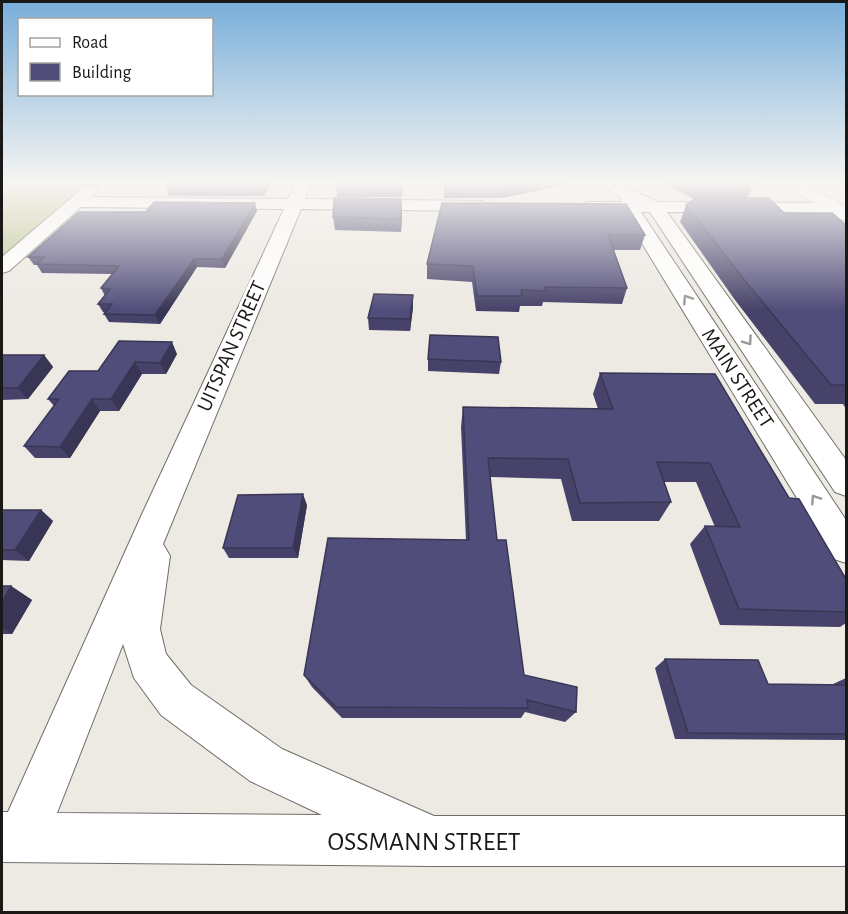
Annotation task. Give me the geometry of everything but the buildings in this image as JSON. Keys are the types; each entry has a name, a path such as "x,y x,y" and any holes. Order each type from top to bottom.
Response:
{"street":[{"path":"2,267 50,225"},
{"name":"UITSPAN STREET","path":"12,837 286,225"},
{"name":"MAIN STREET","path":"651,225 846,548"},
{"name":"MAIN STREET","path":"654,225 846,483"},
{"name":"UITSPAN STREET","path":"159,512 140,628 148,664 176,700 266,765 433,841"},
{"name":"OSSMANN STREET","path":"12,837 433,841 846,841"}],"green space":[{"path":"2,225 50,225 2,267"}]}
